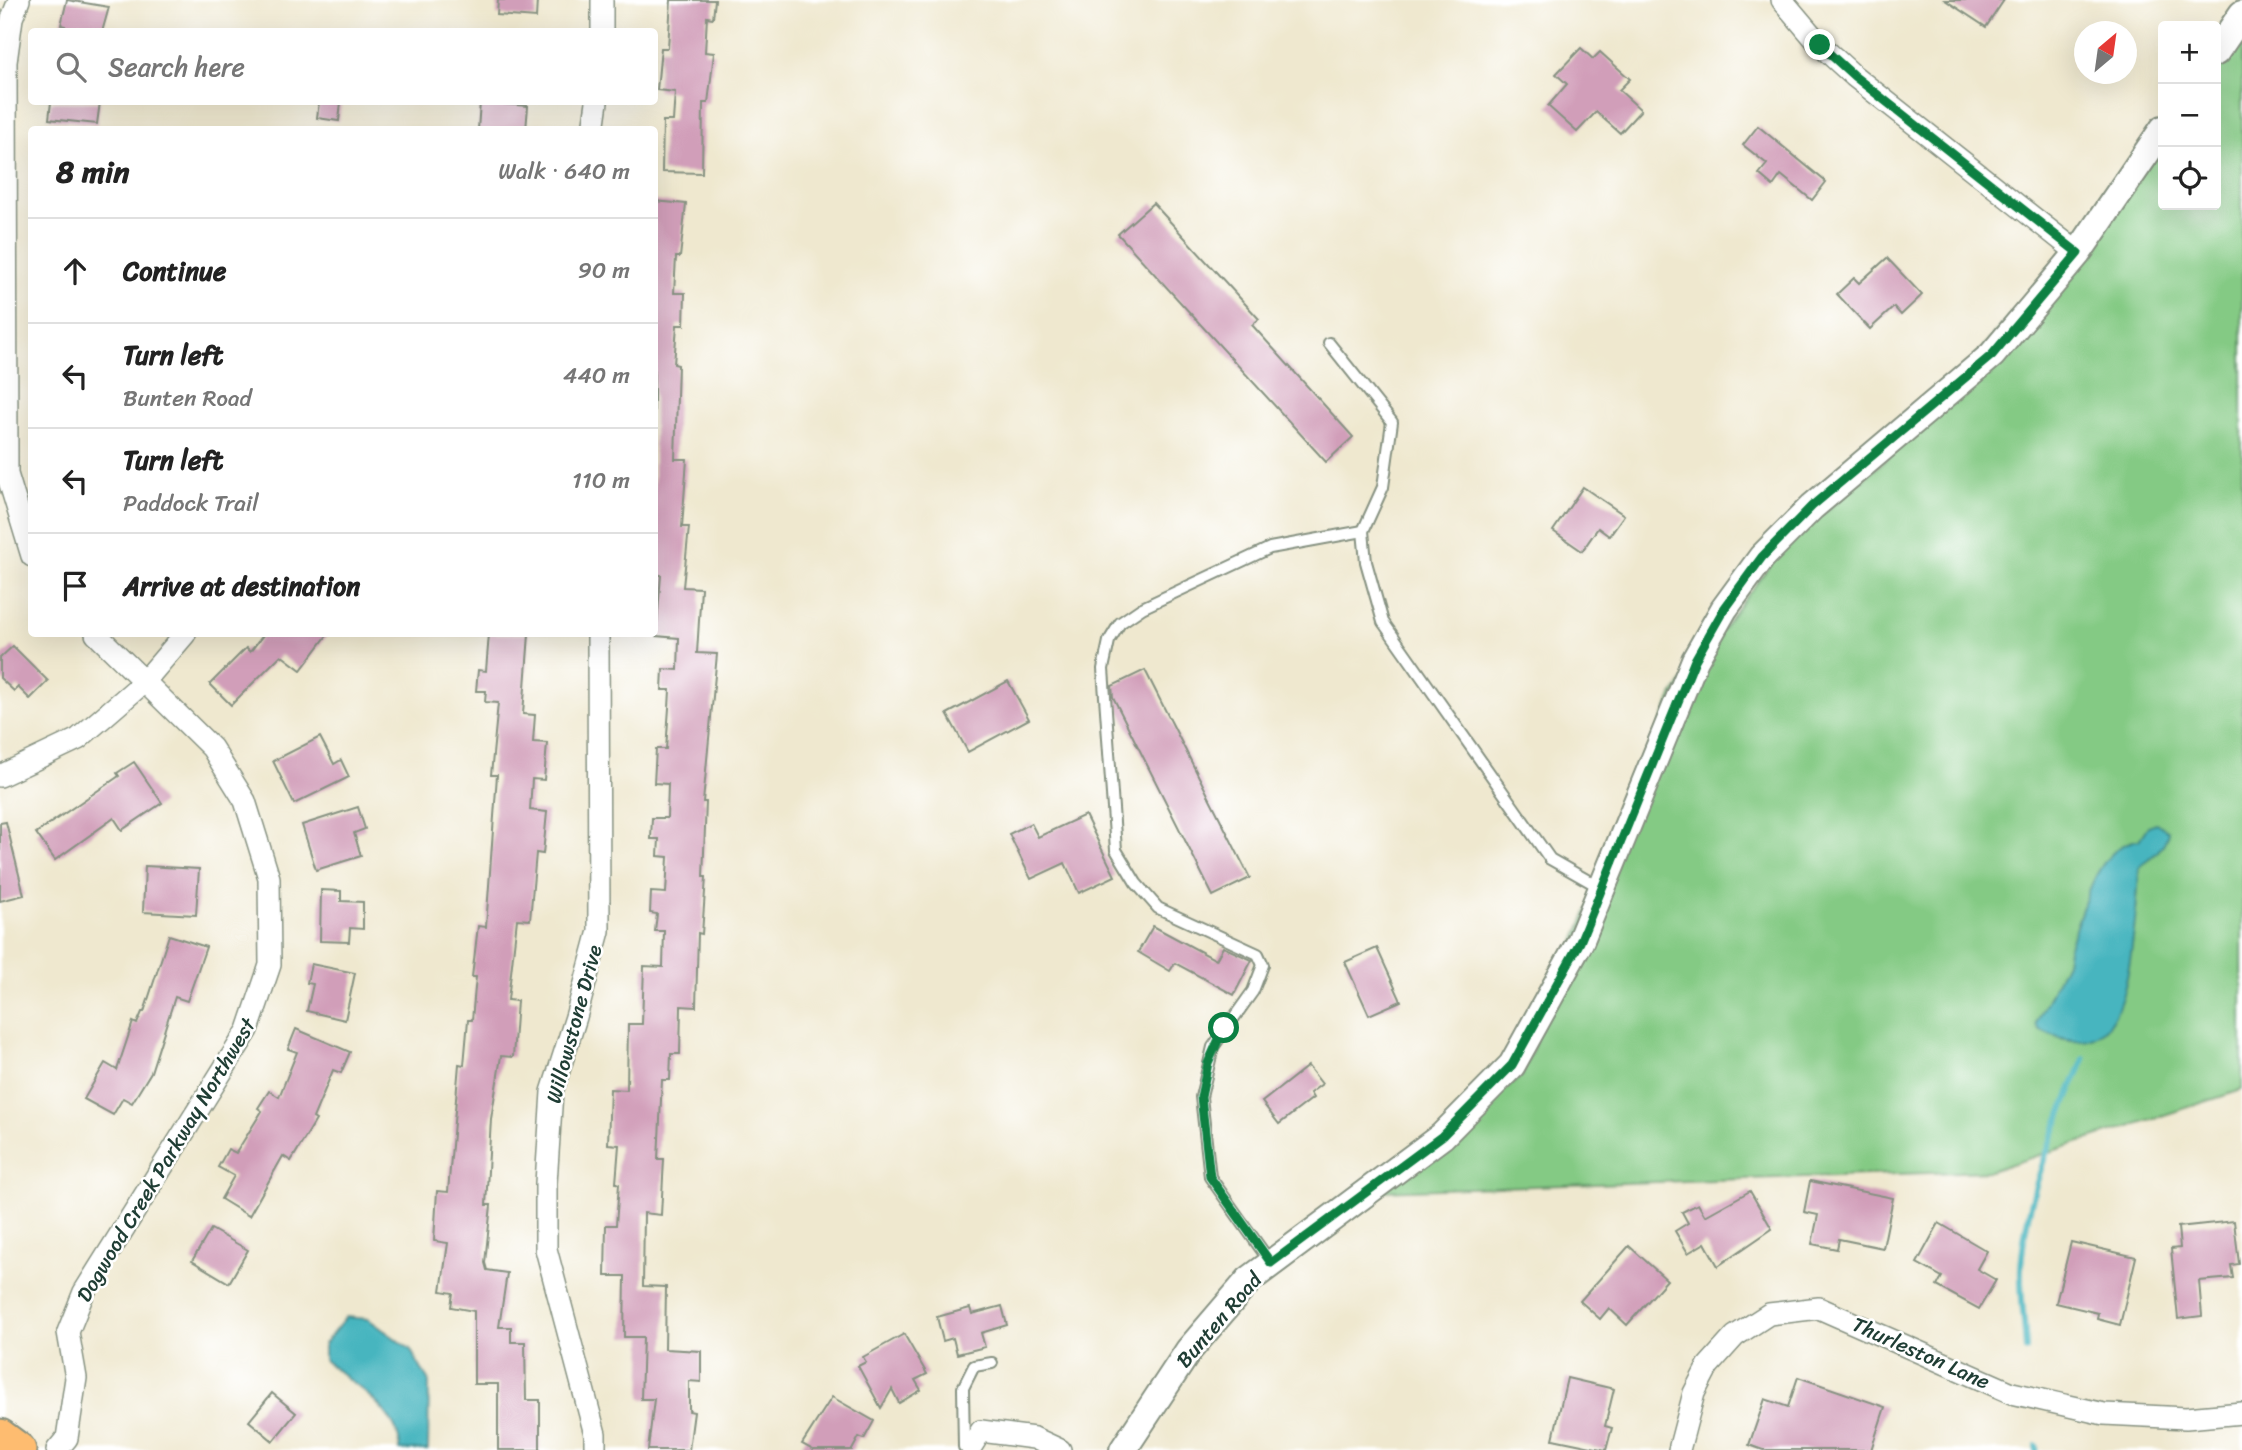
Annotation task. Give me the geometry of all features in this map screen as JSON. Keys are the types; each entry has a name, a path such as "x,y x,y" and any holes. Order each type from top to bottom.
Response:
{"main road":[{"path":"0,1436 19,1450"}],"street":[{"path":"19,0 12,18 6,75 8,474 28,542"},
{"path":"601,28 602,0"},
{"path":"1782,0 1820,45 1854,76 2078,253"},
{"path":"2221,45 2242,14"},
{"path":"594,126 597,105"},
{"name":"Bunten Road","path":"1123,1450 1189,1350 1249,1280 1442,1136 1512,1065 1580,942 1695,660 1724,609 1762,557 1812,506 1992,355 2078,253 2158,136"},
{"name":"Dogwood Creek Parkway Northwest","path":"57,1450 67,1438 76,1378 68,1332 84,1292 248,1030 270,965 269,878 245,801 212,748 99,637"},
{"path":"0,776 78,739 144,682 182,637"},
{"name":"Willowstone Drive","path":"595,1450 596,1434 546,1250 546,1183 552,1092 599,931 598,637"},
{"name":"Thurleston Lane","path":"1679,1450 1694,1393 1708,1366 1735,1336 1769,1314 1819,1308 2012,1393 2104,1414 2186,1418 2242,1413"},
{"path":"966,1449 981,1431 1015,1443 1034,1438 1060,1450"}],"lane":[{"path":"1329,343 1392,422 1383,487 1363,531 1366,562 1383,622 1550,859 1601,888"},
{"path":"1271,1263 1210,1177 1201,1097 1213,1047 1253,992 1264,965 1258,954 1158,908 1136,883 1116,850 1103,669 1109,641 1121,623 1142,608 1270,548 1363,531"},
{"path":"966,1449 963,1388 974,1366 992,1363"}],"green space":[{"path":"2242,25 2242,1090 1990,1171 1381,1191 1522,1076 1672,696 1783,548 1898,449 2077,235 2158,131 2158,210 2221,210 2221,52"}],"water":[{"path":"2156,823 2168,831 2167,837 2153,856 2139,868 2128,974 2117,1011 2108,1026 2096,1036 2081,1040 2062,1038 2039,1029 2036,1024 2066,962 2085,900 2101,867 2111,854 2124,845 2139,840 2148,826"},
{"path":"346,1317 368,1319 410,1349 429,1382 428,1450 400,1450 398,1436 384,1410 324,1360 324,1344"}],"building":[{"path":"67,0 109,7 103,28 65,28 61,25"},
{"path":"498,0 537,0 536,18 497,15"},
{"path":"671,0 715,0 713,18 707,17 705,52 714,53 708,103 703,103 702,173 662,172 663,121 673,121 675,92 658,90 661,48 668,48"},
{"path":"1945,0 2004,0 1986,27"},
{"path":"1581,48 1593,59 1600,52 1630,79 1619,90 1641,110 1620,133 1596,112 1577,132 1548,106 1567,84 1556,74"},
{"path":"51,105 100,105 97,124 49,119"},
{"path":"319,105 341,105 339,121 317,118"},
{"path":"480,105 528,106 526,126 478,126"},
{"path":"1758,126 1826,182 1812,200 1781,175 1773,186 1759,174 1767,164 1743,145"},
{"path":"658,201 686,204 680,257 676,257 674,293 685,293 684,325 677,325 674,364 678,365 675,459 687,459 682,527 689,527 683,587 701,588 697,653 717,654 703,802 706,802 703,877 706,877 702,934 698,933 696,1007 681,1006 680,1054 671,1054 670,1080 662,1080 658,1159 664,1159 661,1215 644,1213 643,1286 666,1287 665,1349 701,1351 701,1382 689,1381 689,1411 694,1412 689,1450 648,1450 654,1399 641,1399 643,1337 624,1337 625,1276 605,1276 606,1225 616,1225 619,1184 616,1183 619,1145 608,1144 610,1089 627,1090 628,1024 642,1024 644,966 663,967 664,931 655,931 657,914 650,913 651,892 666,893 668,857 658,856 659,839 651,839 652,818 667,818 668,784 654,783 656,749 666,749 670,690 662,690 663,669 678,670 679,638 658,636 661,575 658,575"},
{"path":"1153,203 1259,319 1252,325 1353,437 1326,462 1118,234"},
{"path":"1887,258 1922,295 1901,315 1894,307 1870,329 1837,294 1854,278 1859,283"},
{"path":"1583,487 1624,515 1609,536 1598,528 1582,551 1553,531"},
{"path":"262,637 326,637 301,670 281,655 231,705 210,684 246,648 250,652"},
{"path":"489,637 529,637 523,714 535,715 533,742 547,743 544,780 532,779 530,810 547,812 543,854 536,853 530,920 517,919 508,1000 517,1001 513,1057 501,1056 491,1119 486,1205 491,1205 485,1263 487,1270 507,1273 499,1327 511,1327 511,1342 525,1342 526,1400 540,1400 540,1450 498,1450 498,1384 474,1384 474,1311 451,1307 453,1293 441,1291 448,1243 434,1241 437,1191 448,1192 459,1064 464,1065 468,1020 472,1020 476,977 472,977 478,926 486,927 497,775 491,775 498,703 485,702 486,691 476,691 478,670 486,671"},
{"path":"13,646 48,681 30,699 18,687 14,691 0,678 0,658"},
{"path":"1145,670 1250,878 1213,896 1113,697 1112,686"},
{"path":"1008,681 1029,719 968,752 947,714"},
{"path":"320,737 334,764 341,760 349,777 294,804 273,761"},
{"path":"134,762 162,803 122,830 114,818 55,860 36,833 119,776 117,773"},
{"path":"358,807 365,829 354,833 361,856 316,870 302,825"},
{"path":"1085,815 1115,876 1079,893 1065,863 1031,879 1009,834 1031,823 1038,837"},
{"path":"6,822 24,895 0,901 0,823"},
{"path":"145,866 199,869 196,915 143,912"},
{"path":"321,890 341,891 341,901 363,902 363,929 350,928 349,942 320,941"},
{"path":"1153,926 1216,960 1223,947 1252,960 1234,995 1175,963 1170,971 1138,952"},
{"path":"169,935 206,947 187,1001 175,997 151,1072 132,1103 123,1098 113,1115 84,1099 105,1063 117,1070 133,1022 137,1024 144,1012"},
{"path":"1377,948 1401,1001 1369,1015 1345,962"},
{"path":"311,964 355,973 345,1020 307,1011 313,984 307,983"},
{"path":"296,1029 350,1052 341,1073 333,1070 313,1118 316,1120 291,1161 283,1156 249,1216 221,1199 234,1176 218,1167 228,1149 236,1153 262,1111 258,1108 269,1091 279,1097 297,1052 288,1049"},
{"path":"1308,1066 1322,1084 1310,1093 1313,1098 1279,1124 1262,1102"},
{"path":"1810,1181 1893,1198 1883,1248 1839,1239 1837,1249 1812,1244 1818,1215 1804,1212"},
{"path":"1750,1191 1772,1229 1718,1266 1705,1243 1688,1253 1675,1231 1688,1223 1682,1212 1698,1204 1705,1216"},
{"path":"2234,1221 2239,1264 2231,1265 2233,1278 2199,1281 2202,1316 2178,1319 2171,1249 2180,1248 2178,1227"},
{"path":"1939,1223 1987,1251 1977,1269 1996,1280 1979,1309 1937,1286 1942,1277 1917,1263"},
{"path":"211,1229 248,1250 229,1283 192,1261"},
{"path":"2071,1242 2136,1257 2120,1325 2097,1319 2098,1313 2056,1303"},
{"path":"1629,1246 1667,1280 1627,1325 1609,1308 1600,1319 1580,1301"},
{"path":"1002,1306 1007,1325 981,1333 985,1347 957,1354 953,1338 943,1341 937,1317 970,1308 972,1314"},
{"path":"904,1334 927,1374 915,1380 921,1390 899,1403 892,1389 881,1408 858,1366 866,1362 863,1357"},
{"path":"1798,1377 1885,1407 1871,1450 1763,1450 1749,1445 1765,1399 1788,1407"},
{"path":"1567,1378 1614,1389 1605,1426 1612,1428 1606,1450 1553,1439"},
{"path":"272,1393 296,1413 273,1441 249,1421"},
{"path":"832,1397 874,1421 864,1439 859,1437 852,1450 813,1450 802,1444"}],"waterway":[{"path":"2026,1349 2021,1269 2029,1215 2044,1161 2084,1059"}],"route":[{"path":"1224,1028 1213,1047 1201,1097 1210,1177 1271,1263 1442,1136 1512,1065 1580,942 1695,660 1724,609 1762,557 1812,506 1992,355 2078,253 1854,76 1820,45"}]}
